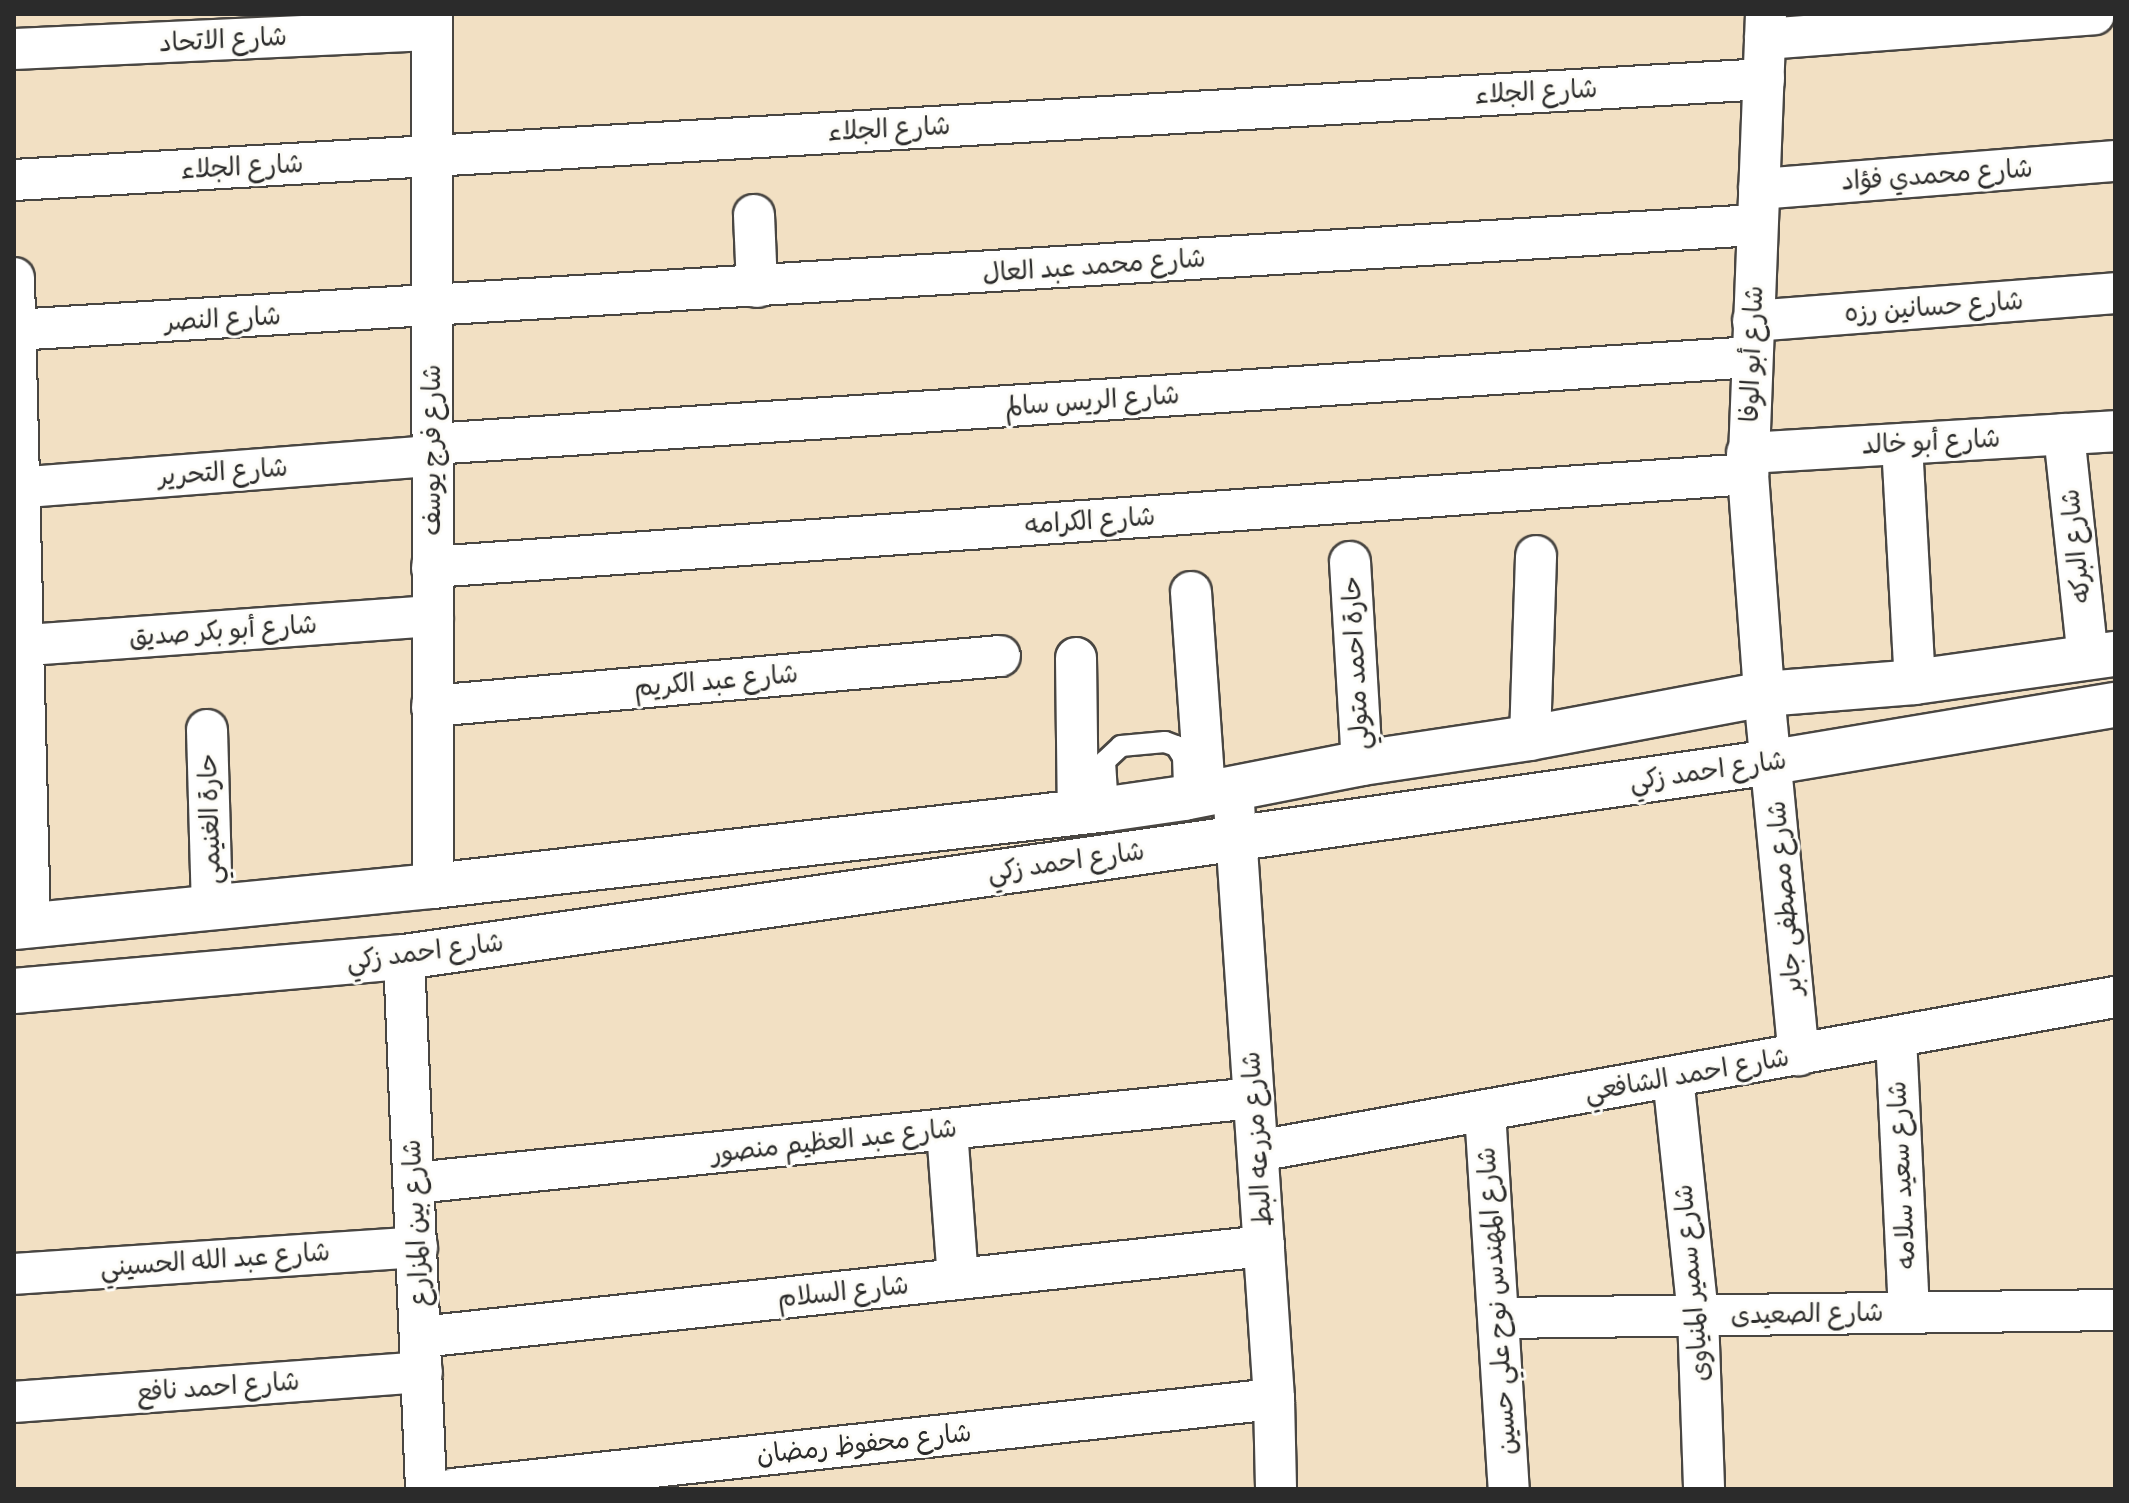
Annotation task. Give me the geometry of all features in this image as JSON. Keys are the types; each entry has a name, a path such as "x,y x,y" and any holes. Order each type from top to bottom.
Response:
{"street":[{"path":"1766,26 2094,14"},
{"name":"شارع الاتحاد","path":"14,49 432,22"},
{"name":"شارع فرج يوسف","path":"432,22 433,886"},
{"name":"شارع أبو الوفا","path":"1764,694 1748,464 1766,26"},
{"name":"شارع الجلاء","path":"14,180 1764,79"},
{"name":"شارع محمدي فؤاد","path":"1758,207 2115,161"},
{"name":"شارع محمد عبد العال","path":"432,307 757,287 1758,207"},
{"path":"754,215 757,287"},
{"path":"14,278 22,926"},
{"name":"شارع حسانين رزه","path":"1753,339 2115,293"},
{"name":"شارع النصر","path":"15,330 432,307"},
{"name":"شارع الريس سالم","path":"432,450 1753,339"},
{"name":"شارع أبو خالد","path":"1748,464 1902,444 2115,431"},
{"name":"شارع البركه","path":"2064,434 2101,656"},
{"path":"1902,444 1915,682"},
{"name":"شارع التحرير","path":"17,488 432,450"},
{"name":"شارع الكرامه","path":"432,567 1748,464"},
{"path":"1530,738 1536,556"},
{"name":"حارة احمد متولي","path":"1350,562 1362,763"},
{"name":"شارع مزرعه البط","path":"1191,592 1192,788 1238,837 1274,1399 1276,1489"},
{"name":"شارع أبو بكر صديق","path":"19,646 433,616"},
{"name":"شارع عبد الكريم","path":"432,706 1000,656"},
{"name":"شارع احمد زكي","path":"22,926 433,886 1192,788 1530,738 1764,694 1915,682 2101,656"},
{"path":"1076,658 1103,798"},
{"name":"شارع مصطفى جابر","path":"1764,694 1799,1055"},
{"name":"شارع احمد زكي","path":"14,991 404,957 1773,762 2115,705"},
{"name":"حارة الغنيمي","path":"207,730 212,907"},
{"name":"شارع بين المزارع","path":"404,957 426,1489"},
{"name":"شارع احمد الشافعي","path":"1258,1151 2115,997"},
{"name":"شارع سعيد سلامه","path":"1896,1037 1909,1313"},
{"name":"شارع سمير المنياوى","path":"1673,1077 1698,1315 1704,1489"},
{"name":"شارع عبد العظيم منصور","path":"414,1183 1254,1098"},
{"name":"شارع المهندس نوح علي حسين","path":"1485,1112 1509,1489"},
{"path":"947,1130 958,1279"},
{"name":"شارع السلام","path":"422,1354 958,1279 1264,1246"},
{"name":"شارع عبد الله الحسيني","path":"14,1274 417,1247"},
{"name":"شارع الصعيدى","path":"1499,1318 2115,1310"},
{"name":"شارع احمد نافع","path":"14,1402 422,1354"},
{"name":"شارع محفوظ رمضان","path":"453,1489 1274,1399"}],"lane":[{"path":"1103,798 1105,761 1121,746 1171,743 1183,757 1192,788"}]}
